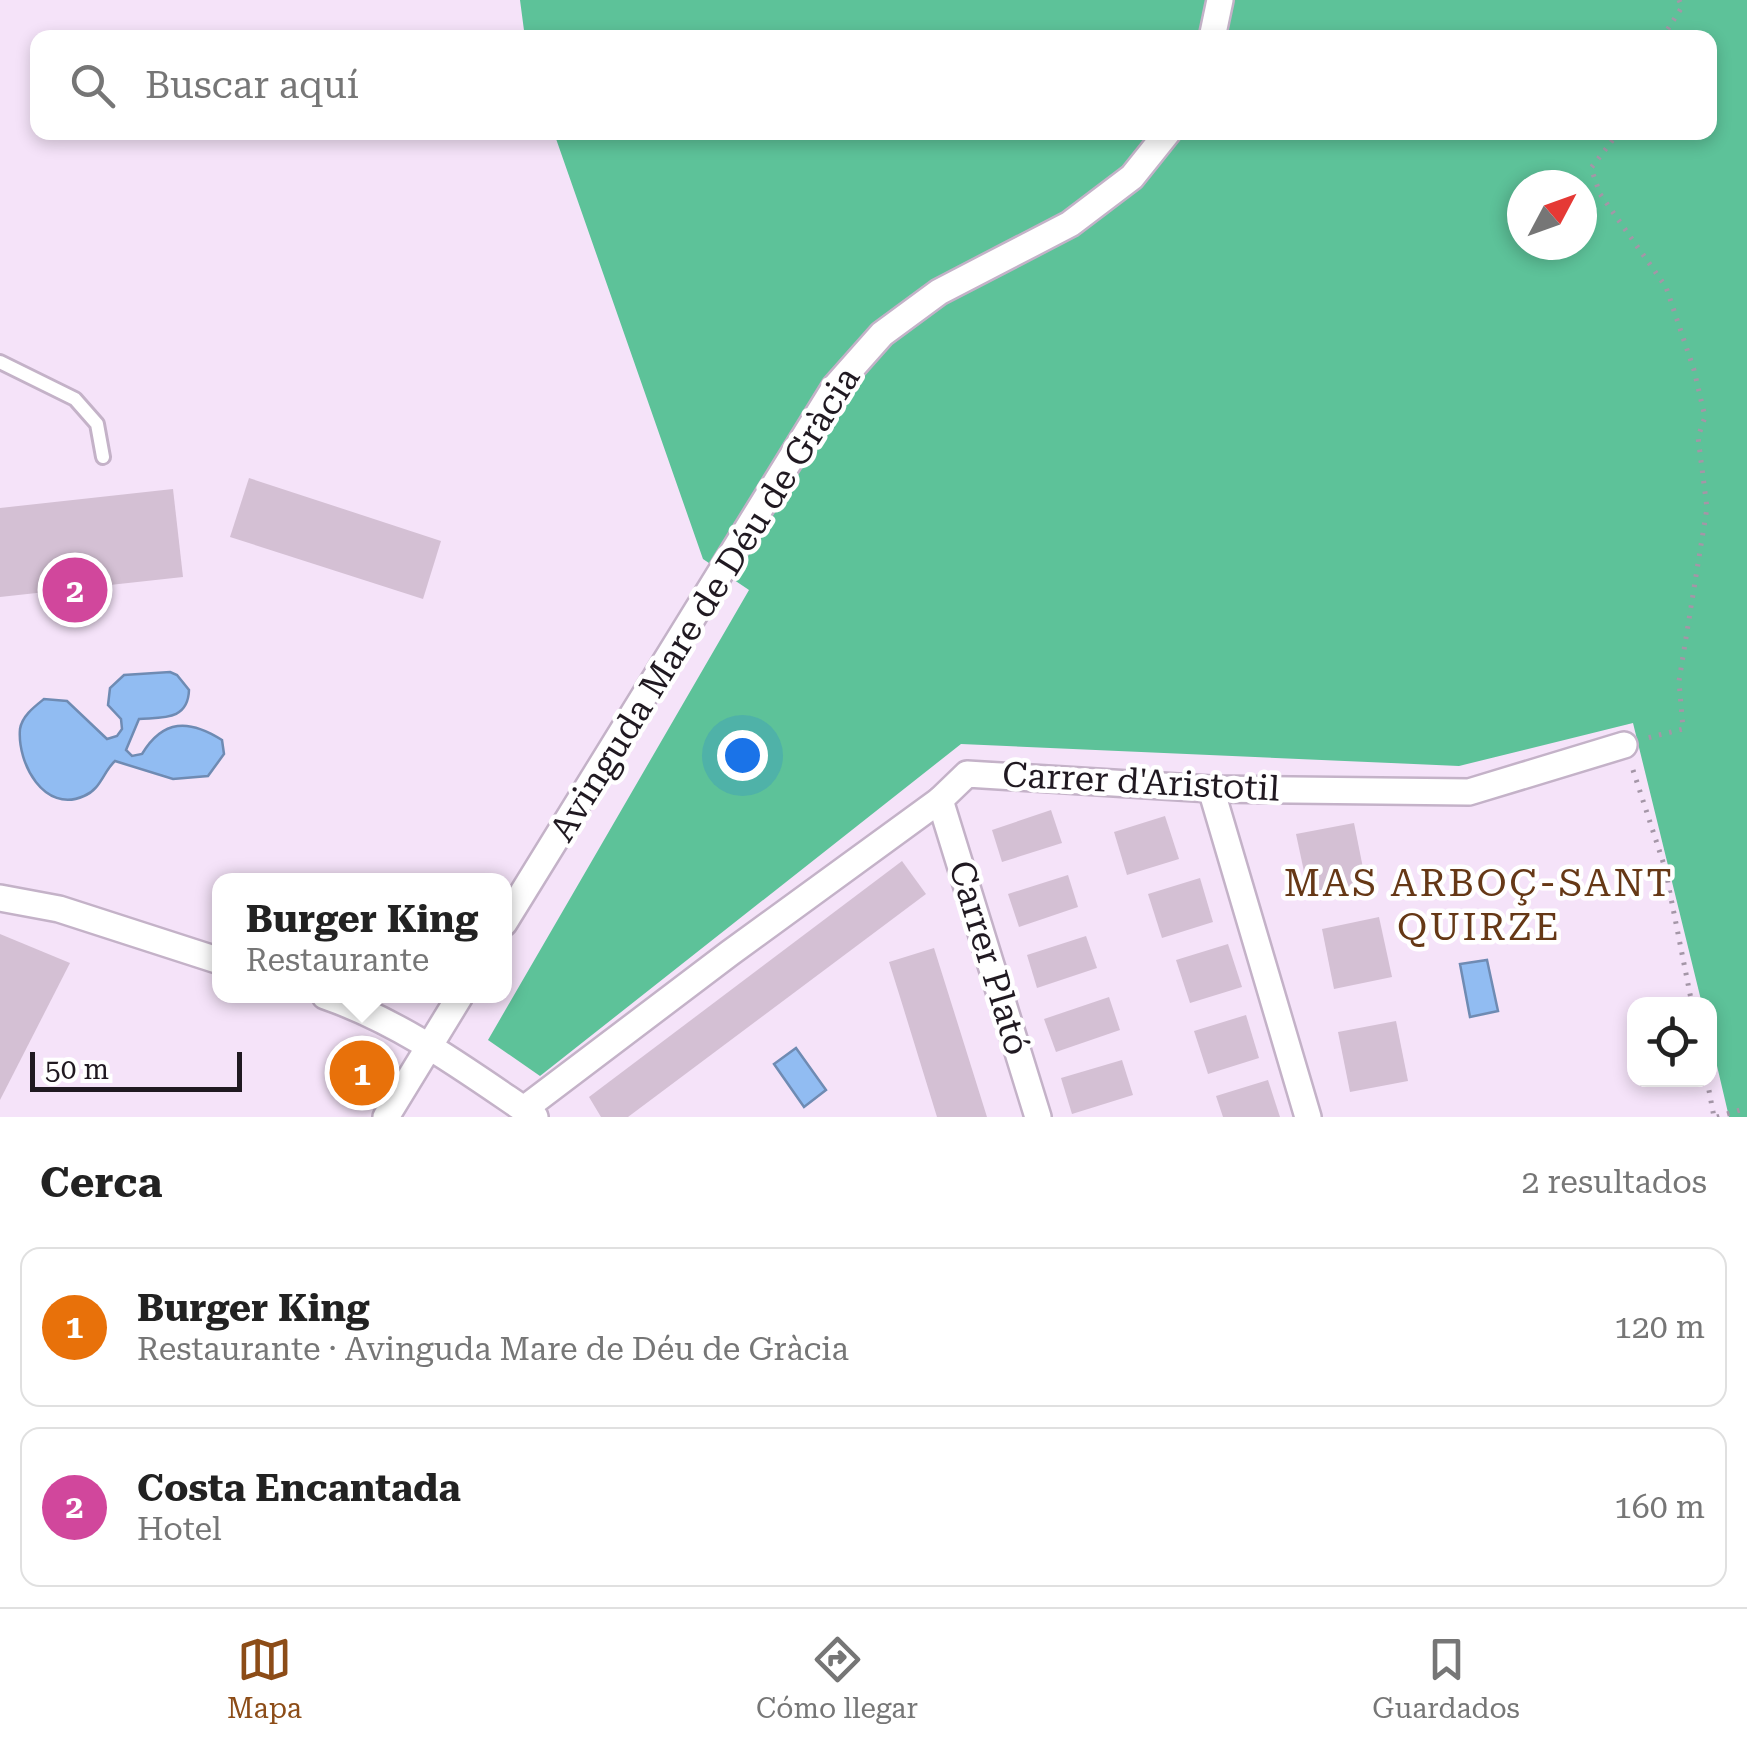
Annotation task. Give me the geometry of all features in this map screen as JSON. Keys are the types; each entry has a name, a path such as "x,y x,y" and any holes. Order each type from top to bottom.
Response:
{"street":[{"path":"1214,30 1220,0"},
{"name":"Avinguda Mare de Déu de Gràcia","path":"512,911 836,387 882,334 940,292 1070,224 1132,178 1162,140"},
{"name":"Carrer d'Aristotil","path":"529,1113 730,952 940,800 967,774 1211,789 1469,792 1624,744"},
{"path":"1211,789 1308,1117"},
{"name":"Carrer Plató","path":"940,800 1038,1117"},
{"path":"0,898 60,909 212,958"},
{"path":"342,1003 390,1022 430,1044 529,1113"},
{"path":"386,1117 456,1003"}],"lane":[{"path":"0,362 75,400 96,424 103,456"}],"path":[{"path":"1667,30 1682,6 1679,0"},
{"path":"1613,140 1590,168 1600,194 1666,287 1694,370 1705,418 1698,437 1706,508 1679,681 1683,729 1624,744 1665,868 1691,997"},
{"path":"1709,1087 1716,1117 1747,1108"}],"green space":[{"path":"520,0 1747,0 1747,1117 1729,1117 1717,1066 1717,997 1700,997 1633,723 1459,766 961,744 540,1076 488,1040 749,590 703,559 556,140 1717,140 1717,30 524,30"}],"water":[{"path":"170,672 189,690 188,700 172,715 139,719 126,750 132,756 142,754 150,742 168,729 199,728 222,740 224,754 208,776 173,779 115,761 94,789 70,800 45,792 36,782 23,756 20,729 40,702 67,701 107,739 117,736 122,729 121,719 108,705 110,688 124,675"},
{"path":"1487,960 1498,1011 1470,1017 1460,964"},
{"path":"796,1048 826,1090 804,1107 774,1064"}],"building":[{"path":"249,478 441,541 423,599 230,537"},
{"path":"173,489 183,577 0,597 0,508"},
{"path":"1051,810 1062,843 1002,862 992,830"},
{"path":"1165,816 1179,859 1127,875 1114,832"},
{"path":"1354,823 1366,883 1309,895 1296,834"},
{"path":"902,861 926,894 628,1117 601,1117 589,1097"},
{"path":"1068,875 1078,907 1019,927 1008,894"},
{"path":"1200,878 1213,922 1162,938 1148,894"},
{"path":"1379,917 1392,977 1334,989 1322,929"},
{"path":"0,934 70,963 0,1100"},
{"path":"1086,936 1097,968 1037,988 1027,955"},
{"path":"1228,944 1242,987 1190,1003 1176,960"},
{"path":"934,948 987,1117 937,1117 889,962"},
{"path":"1109,997 1120,1030 1056,1052 1044,1019"},
{"path":"1246,1015 1259,1058 1208,1074 1194,1031"},
{"path":"1396,1021 1408,1081 1350,1092 1338,1032"},
{"path":"1122,1060 1133,1095 1072,1114 1061,1078"},
{"path":"1268,1080 1280,1117 1223,1117 1216,1096"}],"place":[{"name":"Costa Encantada","path":"75,590"},
{"name":"Burger King","path":"362,1073"}],"district":[{"name":"MAS ARBOÇ-SANT QUIRZE","path":"1479,904"}]}
